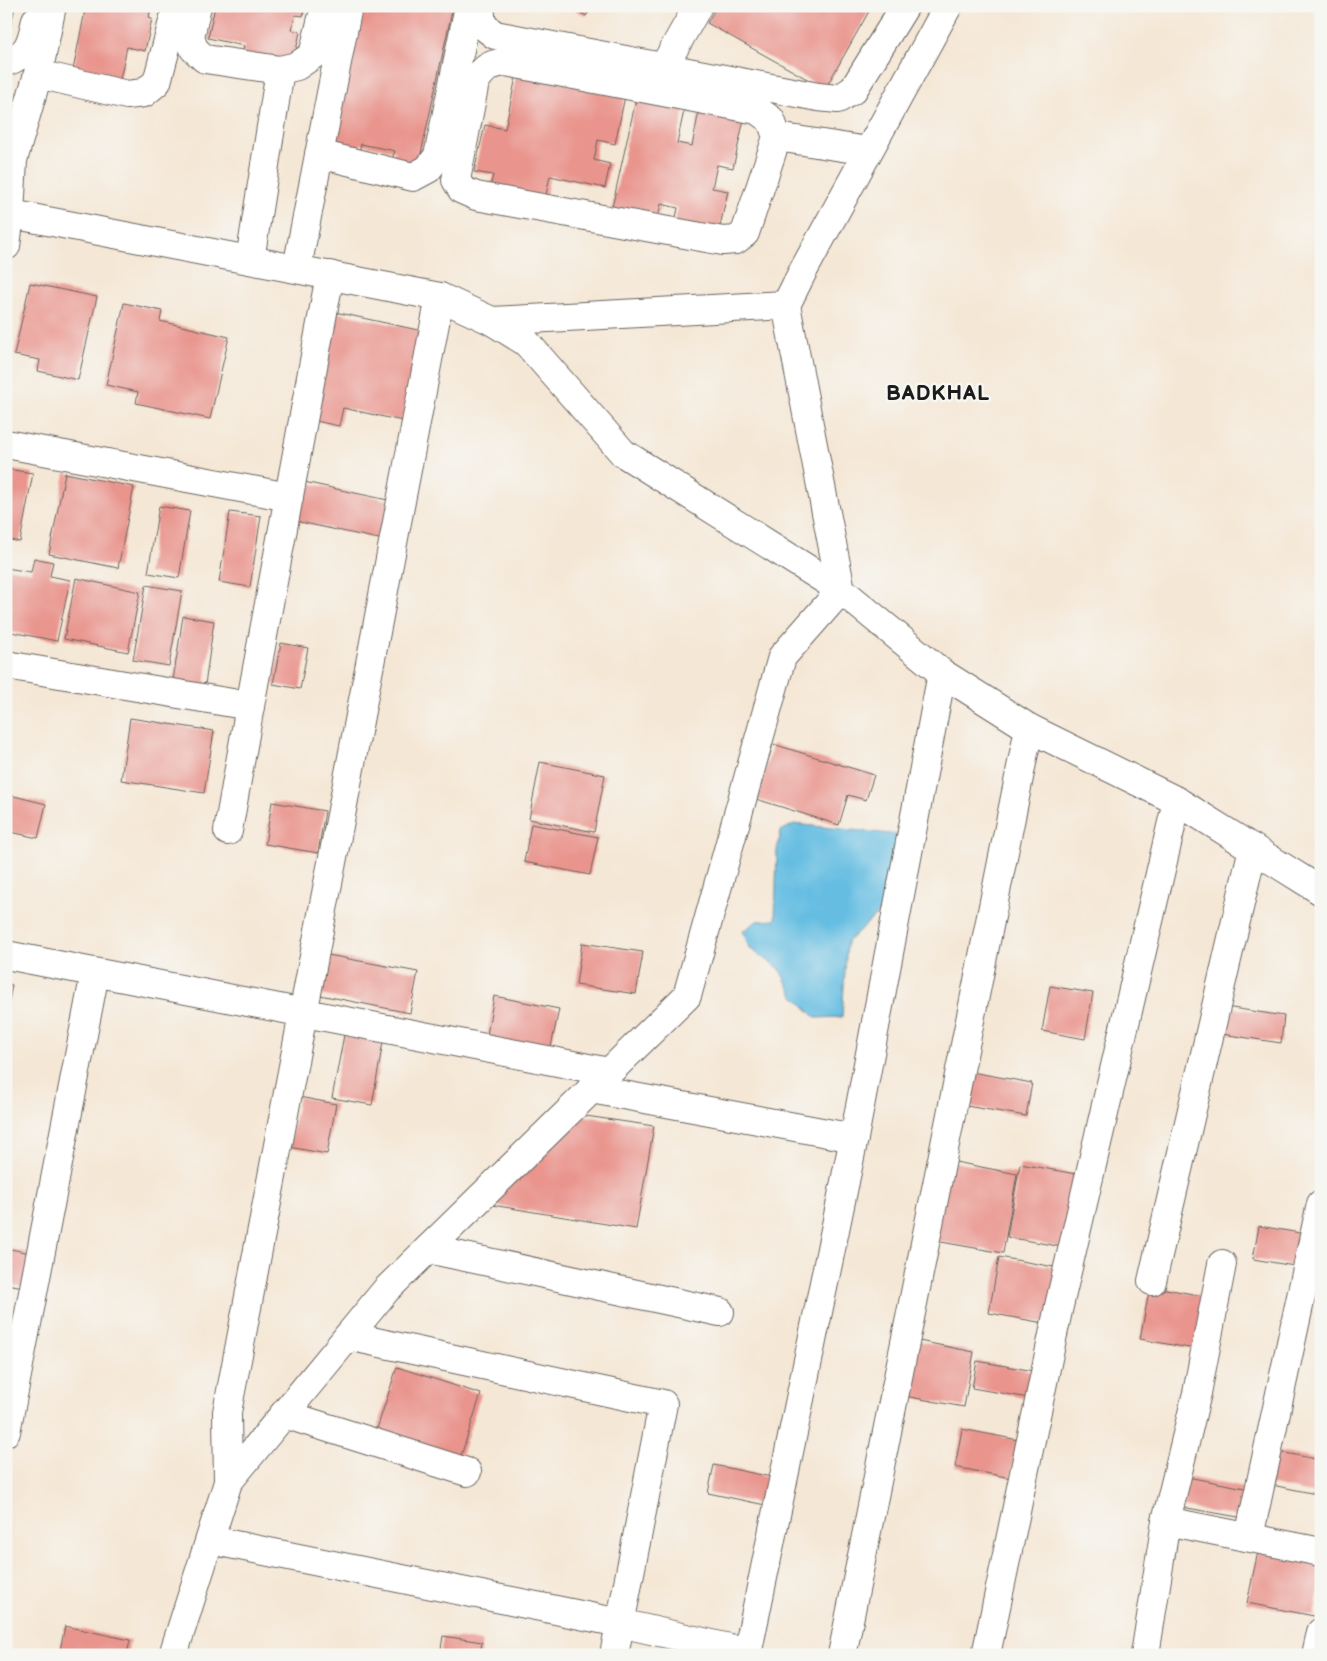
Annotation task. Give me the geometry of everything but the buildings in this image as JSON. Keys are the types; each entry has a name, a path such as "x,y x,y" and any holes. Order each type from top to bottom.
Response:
{"street":[{"path":"6,62 17,58 30,45 39,6"},
{"path":"6,246 13,160 38,74 52,6"},
{"path":"38,74 127,95 144,93 157,82 177,6"},
{"path":"197,6 190,37 194,49 205,59 280,70 297,66 313,54 324,6"},
{"path":"297,268 348,6"},
{"path":"319,154 413,177 428,169 438,156 469,6"},
{"path":"480,6 482,25 495,35 818,97 838,99 852,90 905,6"},
{"path":"663,68 698,6"},
{"path":"841,590 786,305 802,271 948,6"},
{"path":"506,62 757,110 771,120 777,137 745,233 736,240 723,241 476,196 462,190 456,180 474,82 482,71 493,64 506,62"},
{"path":"250,260 280,70"},
{"path":"777,137 868,151"},
{"path":"8,214 440,297 492,321 526,342 623,453 841,590 942,673 1029,728 1177,801 1321,891"},
{"path":"228,831 330,275"},
{"path":"173,1655 228,1482 227,1412 440,297"},
{"path":"492,321 786,305"},
{"path":"6,444 289,497"},
{"path":"228,1482 386,1290 687,996 782,658 841,590"},
{"path":"6,664 250,706"},
{"path":"210,1540 620,1623 747,1654 854,1138 942,673"},
{"path":"842,1655 1029,728"},
{"path":"986,1655 1058,1306 1177,801"},
{"path":"1152,1281 1253,848"},
{"path":"6,955 304,1013 854,1138"},
{"path":"6,1432 95,973"},
{"path":"1249,1537 1321,1204"},
{"path":"428,1250 720,1312"},
{"path":"1145,1655 1166,1521 1197,1393 1222,1264"},
{"path":"348,1336 663,1404 614,1655"},
{"path":"284,1414 467,1472"},
{"path":"1166,1521 1321,1552"},
{"path":"1316,1655 1321,1632"}],"water":[{"path":"794,824 910,836 885,907 847,942 842,1017 816,1018 793,995 779,968 749,948 743,931 757,921 775,920 777,850 781,831"}],"district":[{"name":"BADKHAL","path":"938,393"}]}
